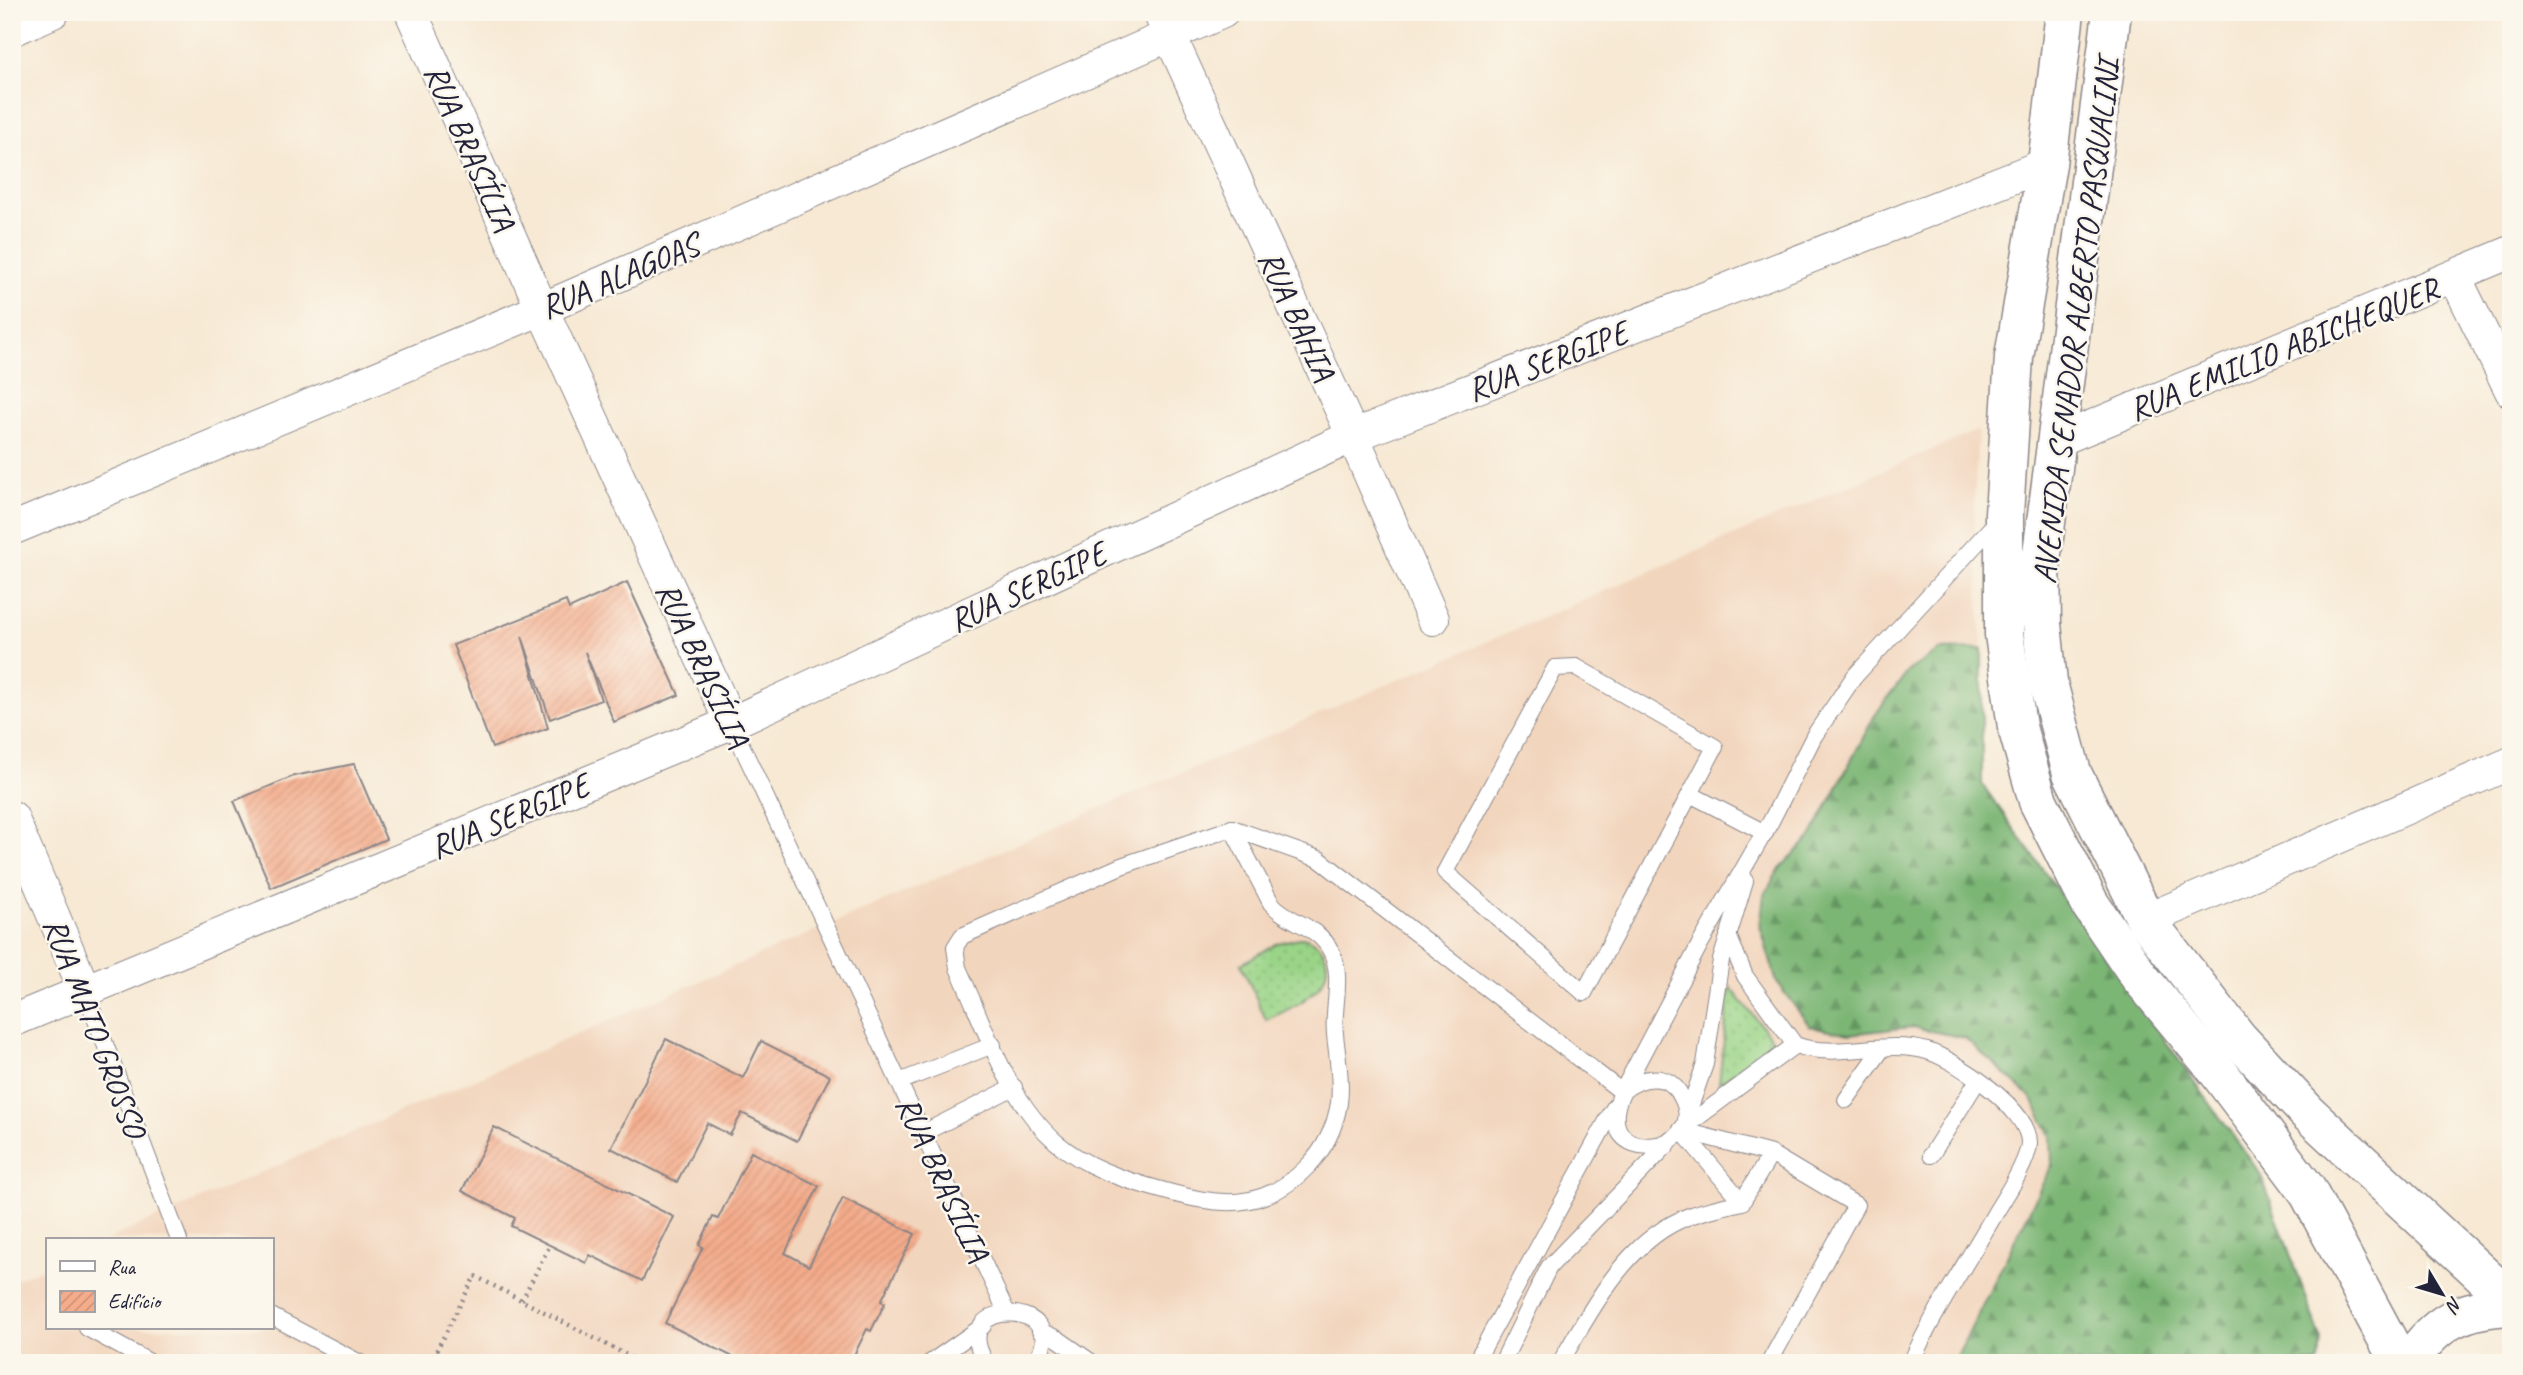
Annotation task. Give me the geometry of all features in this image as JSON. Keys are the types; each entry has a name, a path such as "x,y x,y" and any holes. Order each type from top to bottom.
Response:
{"main road":[{"name":"AVENIDA SENADOR ALBERTO PASQUALINI","path":"2065,12 2047,164 2014,357 2004,514 2004,634 2017,727 2038,801 2090,904 2139,976 2219,1073 2307,1190 2400,1363"},
{"name":"AVENIDA SENADOR ALBERTO PASQUALINI","path":"2112,12 2054,442 2041,561 2042,624 2048,683 2072,773 2146,920 2238,1038 2308,1114 2511,1304"},
{"path":"2409,1363 2423,1341 2450,1319 2482,1307 2511,1304"}],"street":[{"path":"12,30 53,12"},
{"name":"RUA BRASÍLIA","path":"411,12 542,309 731,723"},
{"name":"RUA ALAGOAS","path":"12,529 542,309 1164,24 1223,12"},
{"name":"RUA BAHIA","path":"1164,24 1353,436 1433,619"},
{"name":"RUA SERGIPE","path":"12,1021 731,723 1353,436 2047,164"},
{"name":"RUA EMILIO ABICHEQUER","path":"2054,442 2511,251"},
{"path":"2455,276 2511,391"},
{"path":"2146,920 2511,763"},
{"name":"RUA MATO GROSSO","path":"12,817 85,991"}],"lane":[{"path":"1475,1363 1700,944 1752,858 1814,736 1854,677 2004,514"},
{"path":"1576,667 1715,747 1690,794 1584,993 1445,872 1555,668 1576,667"},
{"name":"RUA BRASÍLIA","path":"731,723 1006,1311"},
{"path":"1690,794 1765,833"},
{"path":"1232,828 1271,903 1279,913 1314,930 1331,951 1336,963 1332,1013 1339,1072 1339,1102 1322,1152 1292,1182 1272,1195 1246,1202 1212,1202 1184,1197 1131,1182 1080,1160 1055,1141 1032,1115 1014,1087 958,968 955,947 962,936 1121,866 1232,828 1319,859 1619,1098"},
{"path":"1683,1126 1705,1064 1719,972 1752,858"},
{"path":"1728,935 1745,976 1795,1045 1831,1052 1882,1049 1925,1051 1948,1059 1978,1080 2022,1120 2029,1143 2014,1181 1912,1363"},
{"name":"RUA MATO GROSSO","path":"85,991 178,1238"},
{"path":"899,1082 993,1045"},
{"path":"1502,1363 1549,1267 1683,1126 1795,1045"},
{"path":"1846,1100 1882,1049"},
{"path":"1668,1143 1655,1148 1634,1145 1620,1131 1615,1118 1619,1098 1633,1082 1659,1079 1672,1085 1681,1095 1686,1108 1683,1126 1742,1202"},
{"path":"1931,1155 1978,1080"},
{"path":"923,1133 1014,1087"},
{"path":"1683,1126 1770,1154 1856,1205 1769,1363"},
{"path":"1560,1363 1604,1288 1648,1241 1680,1220 1742,1202 1770,1154"},
{"path":"930,1363 997,1314 1006,1311 1026,1315 1040,1331 1058,1339 1091,1362"},
{"path":"273,1317 360,1363"},
{"path":"983,1326 978,1345 985,1363"},
{"path":"91,1330 151,1363"},
{"path":"1034,1363 1041,1351 1040,1331"},
{"path":"1083,1363 1099,1363"}],"path":[{"path":"522,1300 550,1245"},
{"path":"430,1363 475,1276 642,1363"}],"shaded area":[{"path":"1978,430 1974,507 1982,649 1940,650 1908,671 1875,715 1811,837 1780,868 1764,895 1760,926 1849,1034 1912,1027 1965,1038 2031,1097 2051,1136 2052,1165 1954,1363 12,1363 12,1281 46,1266 46,1330 273,1330 273,1238 111,1238 794,940"}],"green space":[{"path":"1982,649 1982,784 2261,1175 2321,1338 2319,1363 1954,1363 2052,1165 2051,1136 2031,1097 1965,1038 1912,1027 1849,1034 1810,1026 1777,983 1760,926 1764,895 1780,868 1811,837 1875,715 1908,671 1940,650"},
{"path":"1303,937 1317,944 1325,954 1327,970 1323,980 1308,997 1266,1020 1241,964 1278,943"},
{"path":"1730,987 1775,1042 1719,1083"}],"building":[{"path":"627,582 679,695 614,722 585,652 601,700 550,719 522,636 548,728 492,748 453,645 566,601 569,609"},
{"path":"354,764 386,839 271,888 234,801 294,776"},
{"path":"666,1039 743,1078 761,1041 830,1076 797,1141 742,1113 730,1135 707,1123 677,1182 611,1148"},
{"path":"494,1127 674,1217 642,1281 590,1255 586,1263 511,1226 515,1218 462,1191"},
{"path":"751,1152 819,1186 785,1253 809,1266 843,1198 915,1234 881,1301 885,1303 871,1331 867,1329 850,1363 745,1363 665,1323 703,1247 699,1245 713,1217 718,1219"}]}
